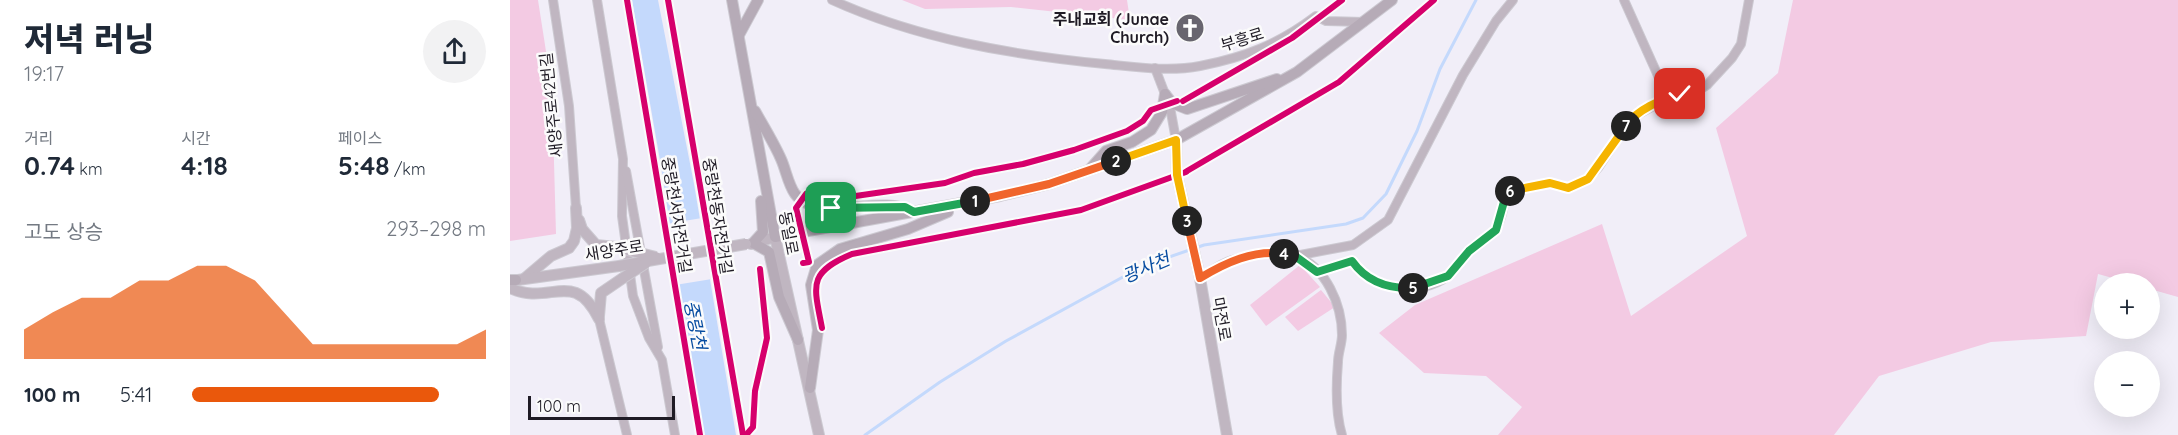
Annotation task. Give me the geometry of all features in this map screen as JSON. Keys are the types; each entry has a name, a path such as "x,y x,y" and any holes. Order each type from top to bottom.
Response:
{"main road":[{"path":"724,0 741,47"},
{"name":"동일로","path":"732,0 775,237"},
{"path":"738,35 758,0"},
{"path":"1176,140 1297,72 1392,0"},
{"path":"1166,94 1172,103 1187,109 1297,72"},
{"path":"1090,169 1106,151 1132,142 1151,130 1162,112 1166,94"},
{"path":"752,105 780,157 795,194 806,202 831,208 905,207 914,212"},
{"name":"새양주로","path":"775,237 973,202 1049,184 1176,140"},
{"path":"758,144 764,232 750,244 769,252 779,297 798,340"},
{"path":"810,388 818,330 811,285 817,265 840,249 908,229 973,202"}],"street":[{"name":"새양주로42번길","path":"553,0 569,106 576,208"},
{"path":"597,0 623,159 675,435"},
{"name":"부흥로","path":"832,0 859,12 941,39 1067,60 1155,68 1198,66 1273,45 1316,16 1326,21 1364,22"},
{"path":"1199,273 1237,259 1278,253 1295,256 1353,245 1388,220 1464,75 1496,21 1513,0"},
{"path":"1624,0 1668,98"},
{"path":"1317,272 1352,261 1360,273 1376,283 1408,288 1421,287 1448,276 1469,251 1496,230 1507,191 1550,183 1568,188 1588,179 1631,118 1668,98 1696,92 1707,85 1732,58 1741,44 1749,0"},
{"name":"마전로","path":"1155,68 1166,94 1176,140 1180,190 1199,273 1227,435"},
{"path":"623,159 622,216 633,296 659,355"},
{"path":"576,208 582,229 596,245 616,247 655,259"},
{"path":"576,208 577,228 574,241 569,248 551,256 514,282 523,294 576,292 589,300 599,319 627,435"},
{"name":"새양주로","path":"514,282 750,244 775,237"},
{"name":"동일로","path":"775,237 810,388 818,433"},
{"path":"1295,256 1317,272 1333,293 1340,312 1342,336 1338,360 1337,404 1342,435"},
{"path":"599,319 600,293 655,259"}],"shaded area":[{"path":"510,0 538,0 552,90 556,234 510,241"},
{"path":"902,0 1127,0 1130,20 1011,7 925,9"},
{"path":"1793,0 2178,0 2178,297 2160,292 2160,273 2094,273 2094,295 2086,336 1991,342 1879,376 1834,435 1498,435 1522,407 1486,376 1424,373 1379,333 1415,305 1602,224 1631,316 1747,236 1716,128 1778,73"},
{"path":"1300,265 1320,287 1266,326 1250,305"},
{"path":"1321,290 1335,307 1298,331 1285,317"}],"water":[{"name":"중랑천","path":"632,0 658,0 694,184 736,435 702,435 661,166"}],"pier":[{"path":"702,218 712,279 675,285 666,224"}],"waterway":[{"name":"광사천","path":"865,435 940,382 1006,341 1143,266 1204,245 1346,224 1363,218 1386,194 1417,131 1440,69 1476,0"}],"cycle path":[{"name":"중랑천서자전거길","path":"627,0 700,435"},
{"name":"중랑천동자전거길","path":"668,0 743,435"},
{"path":"1183,101 1292,38 1342,0"},
{"path":"1187,171 1339,82 1434,0"},
{"path":"803,263 809,262 796,208 806,194 815,200 828,200 945,183 974,173 1023,164 1074,150 1127,131 1143,121 1151,110 1177,101"},
{"path":"822,328 817,301 817,282 827,268 852,254 1081,210 1186,172"},
{"path":"746,435 753,427 755,391 767,338 760,269"}],"place":[{"name":"주내교회 (Junae Church)","path":"1190,28"}],"route":[{"path":"831,208 874,206 905,207 914,212 934,210 1049,184 1176,140 1177,175 1200,278 1230,261 1278,253 1295,256 1310,264 1317,272 1352,261 1360,273 1376,283 1408,288 1421,287 1448,276 1469,251 1496,230 1507,191 1550,183 1568,188 1588,179 1598,168 1631,118 1680,94"}]}
